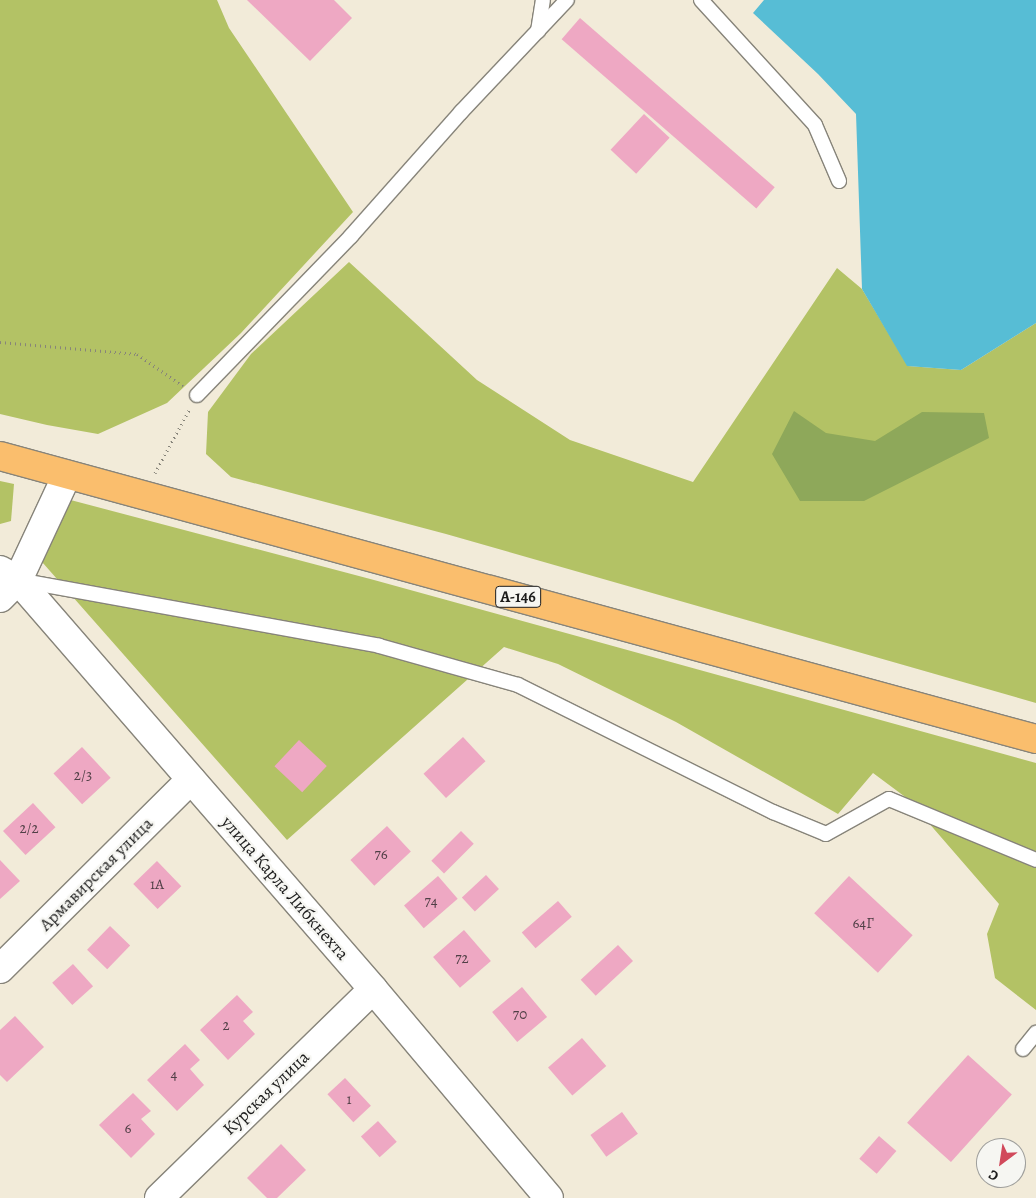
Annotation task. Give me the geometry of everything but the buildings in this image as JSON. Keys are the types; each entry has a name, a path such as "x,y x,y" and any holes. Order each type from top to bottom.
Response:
{"highway":[{"name":"А-146","path":"0,456 1036,739"}],"street":[{"path":"6,583 67,475"},
{"name":"улица Карла Либкнехта","path":"6,583 191,779 373,989 549,1198"},
{"name":"Армавирская улица","path":"0,969 191,779"},
{"name":"Курская улица","path":"159,1198 373,989"}],"lane":[{"path":"538,32 543,0"},
{"path":"197,395 351,236 461,112 567,0"},
{"path":"700,0 815,125 839,181"},
{"path":"6,583 379,646 518,685 773,812 826,834 889,799 1036,860"},
{"path":"1023,1050 1036,1033"}],"path":[{"path":"0,342 137,354 197,395 143,496"}],"green space":[{"path":"0,0 217,0 229,28 353,212 241,333 167,403 98,434 0,414"},
{"path":"349,262 477,380 570,440 693,482 837,268 862,289 908,366 961,370 1036,323 1036,703 446,534 231,477 206,454 208,412 251,354"},
{"path":"794,411 826,433 875,441 922,412 984,413 989,438 864,501 800,501 772,454"},
{"path":"0,481 14,484 11,521 0,524"},
{"path":"63,498 374,580 1036,763 1036,1010 995,978 987,934 999,904 908,799 873,773 838,814 676,722 558,664 504,647 287,840 35,554"}],"water":[{"path":"764,0 1036,0 1036,323 961,370 907,366 862,289 856,114 818,74 753,13"}]}
